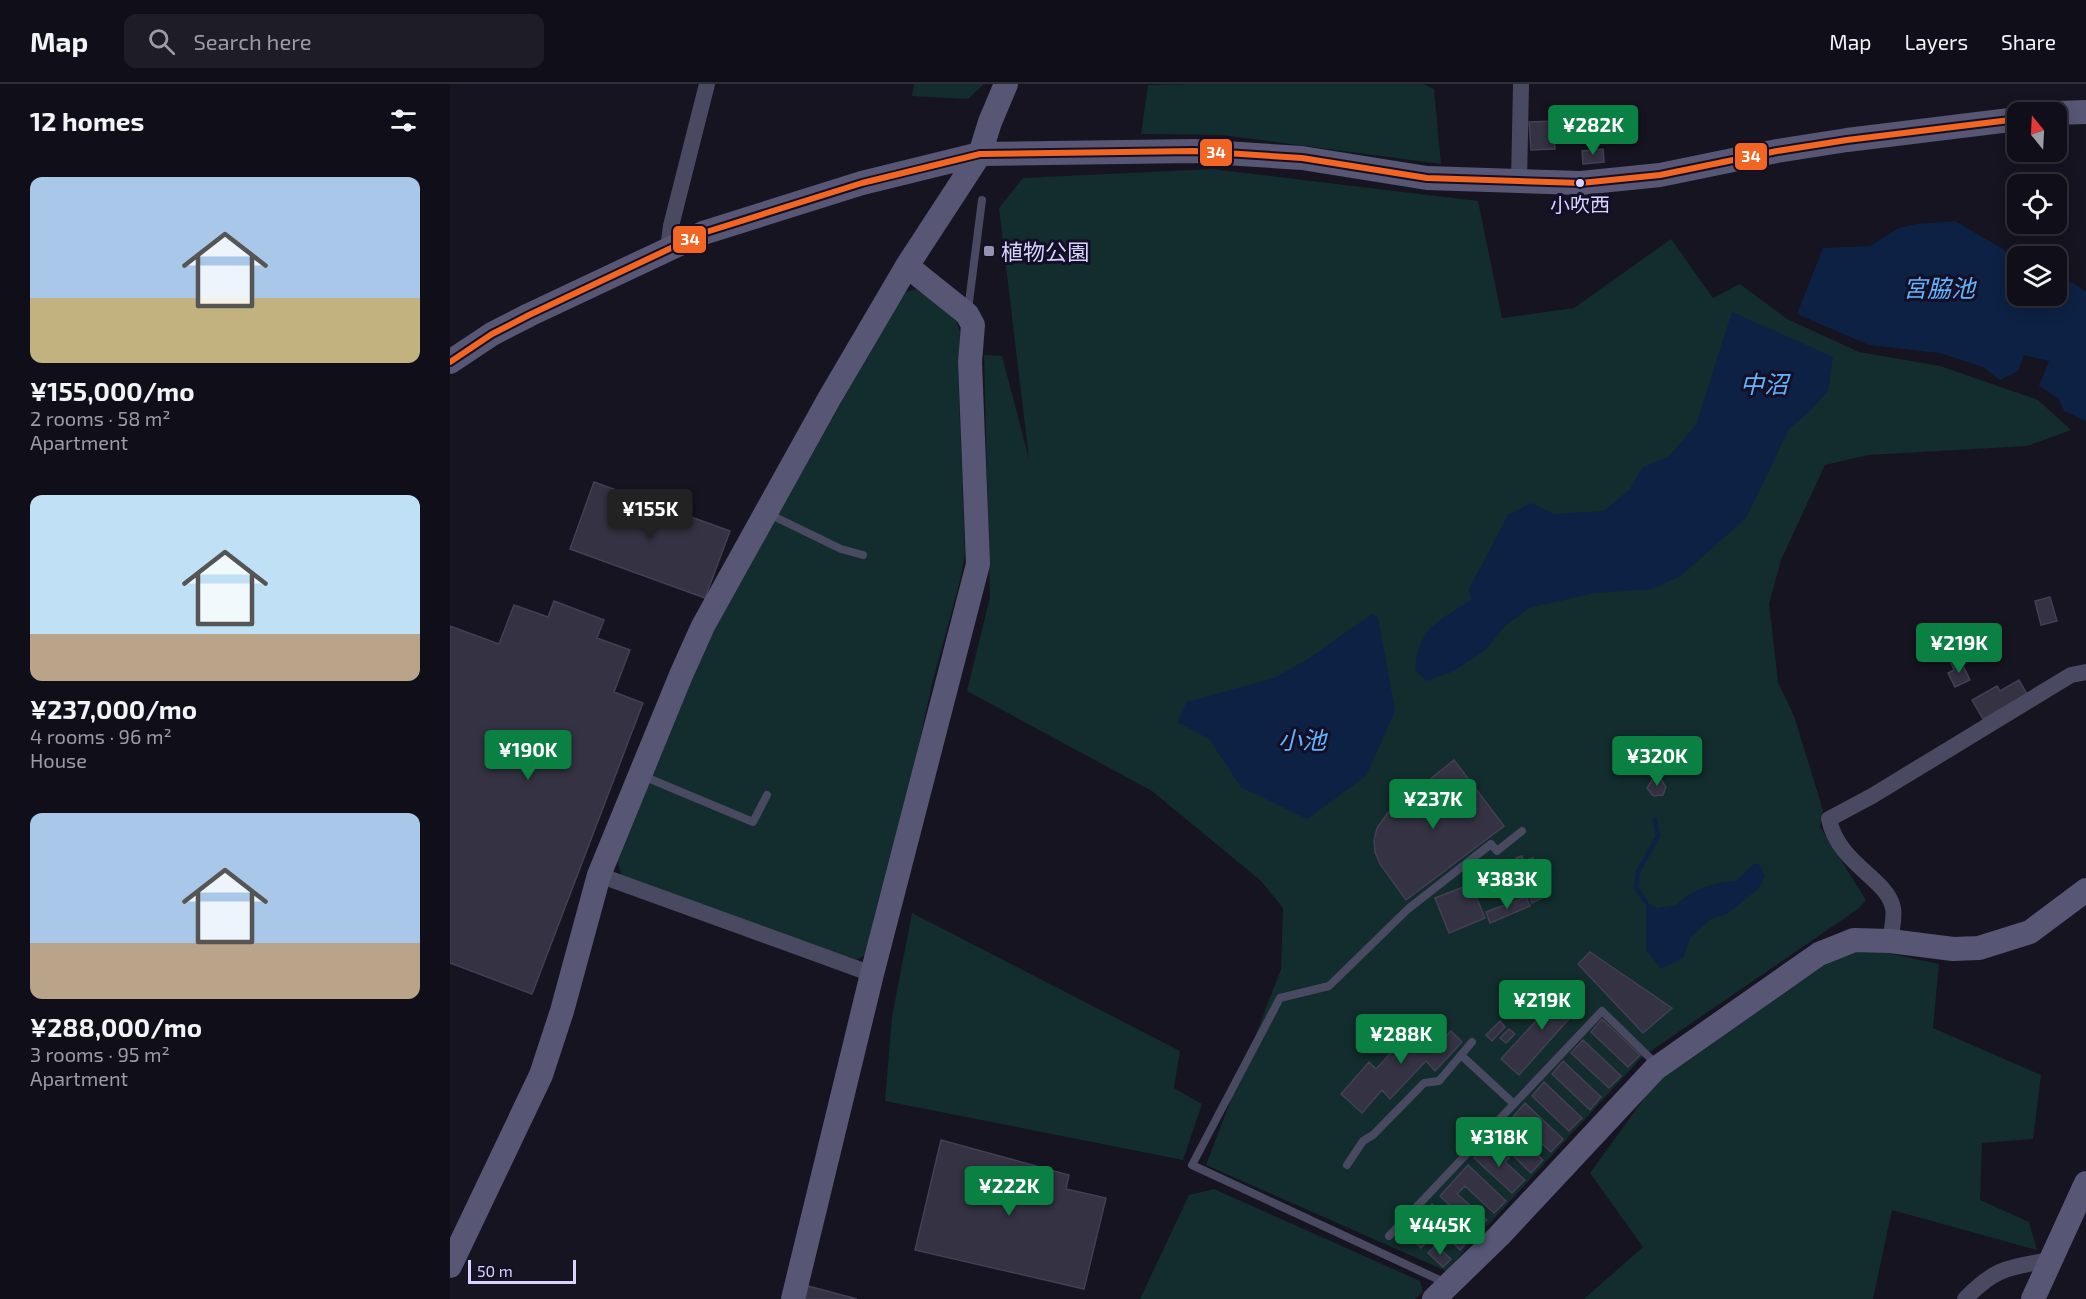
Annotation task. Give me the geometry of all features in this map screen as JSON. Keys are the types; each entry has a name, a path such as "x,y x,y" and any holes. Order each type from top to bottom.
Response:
{"street":[{"path":"668,248 671,226 707,84"},
{"path":"450,1266 541,1075 562,1011 599,875 703,626 829,399 907,266 980,154 1006,84"},
{"path":"1518,182 1521,84"},
{"path":"2067,113 2086,112"},
{"path":"450,362 492,334 668,248 737,220 862,183 980,154 1194,151 1302,158 1427,178 1581,183 1698,168 1777,151 2007,120"},
{"path":"794,1299 872,974 978,564 970,363 973,325 967,314 907,266"},
{"path":"1890,941 1893,908 1889,900 1884,891 1846,855 1832,834 1829,819 1872,796 2072,675 2086,672"},
{"path":"599,875 872,974"},
{"path":"1442,1292 1499,1236 1655,1069 1819,954 1854,940 1890,941 1953,949 1978,948 2004,942 2030,932 2086,890"},
{"path":"2033,1299 2086,1183"},
{"path":"1965,1299 1984,1279 2001,1270 2050,1260"}],"lane":[{"path":"967,314 982,200"},
{"path":"766,513 841,549 863,555"},
{"path":"640,775 753,822 767,795"},
{"path":"1442,1292 1192,1165 1280,998 1329,986 1380,933 1408,909 1491,844 1497,851 1522,831"},
{"path":"1389,1236 1602,1011 1650,1058 1655,1069"},
{"path":"1347,1165 1363,1141 1373,1135 1424,1083 1439,1081 1472,1042"},
{"path":"1462,1056 1513,1103"}],"green space":[{"path":"914,84 984,84 968,99 912,96"},
{"path":"1423,84 1434,89 1441,164 1222,135 1141,134 1148,85"},
{"path":"1212,169 1478,201 1502,318 1574,308 1671,239 1713,298 1740,284 1787,319 1859,352 1940,366 2038,400 2071,430 2027,446 1868,455 1825,465 1781,560 1769,604 1778,682 1794,716 1823,810 1820,827 1866,900 1858,909 1642,1057 1446,1271 1206,1165 1281,969 1283,908 1261,881 1152,791 967,691 990,597 984,355 1002,356 1029,459 999,208 1023,178"},
{"path":"916,289 948,309 955,317 960,332 958,371 965,554 932,684 899,836 870,952 856,960 622,876 615,853 704,646 903,293"},
{"path":"912,913 1180,1051 1174,1088 1202,1104 1183,1160 885,1101 892,1017"},
{"path":"1859,947 1939,964 1933,1028 2041,1075 2033,1139 1982,1143 1980,1200 2029,1222 2037,1250 1892,1210 1873,1299 1584,1299 1643,1247 1590,1173 1669,1064 1838,952"},
{"path":"1214,1189 1420,1281 1423,1292 1415,1299 1140,1299 1189,1195"}],"water":[{"name":"宮脇池","path":"1955,221 2003,249 2007,254 2007,306 2067,306 2067,284 2072,282 2086,292 2086,421 2064,411 2059,399 2039,386 2049,361 2024,355 2018,371 2000,380 1983,367 1940,353 1869,345 1797,314 1823,248 1870,246 1899,228 1916,224"},
{"name":"中沼","path":"1732,312 1833,357 1828,391 1789,429 1746,518 1682,575 1653,589 1595,593 1529,608 1505,626 1485,650 1454,671 1426,681 1415,670 1421,644 1432,627 1471,600 1469,589 1508,515 1531,503 1554,514 1604,511 1630,489 1642,468 1669,456 1696,425"},
{"name":"小池","path":"1372,614 1378,617 1395,711 1366,776 1307,819 1241,787 1209,739 1177,722 1187,702 1274,678 1308,659"},
{"path":"1754,864 1759,864 1765,877 1759,888 1727,914 1711,919 1690,938 1683,958 1661,969 1646,950 1646,902 1657,908 1677,905 1682,899 1704,887 1736,881"}],"building":[{"path":"1553,121 1555,149 1531,150 1529,122"},
{"path":"1603,149 1604,162 1583,164 1582,151"},
{"path":"594,482 730,531 705,598 570,549"},
{"path":"2050,597 2057,621 2041,625 2035,601"},
{"path":"554,601 604,620 597,638 630,650 614,692 643,703 532,994 450,963 450,626 499,644 514,605 548,617"},
{"path":"1953,642 1958,657 1946,661 1941,645"},
{"path":"1960,659 1970,680 1955,687 1948,673 1954,670 1951,663"},
{"path":"2019,680 2027,694 1983,719 1972,700 1997,686 2000,691"},
{"path":"1454,760 1504,826 1406,900 1380,864 1375,852 1374,840 1377,828 1387,814"},
{"path":"1660,778 1666,787 1663,795 1653,796 1647,788 1652,780"},
{"path":"1522,856 1524,861 1533,858 1535,863 1528,866 1531,873 1524,876 1516,858"},
{"path":"1537,880 1544,897 1532,903 1525,885"},
{"path":"1471,884 1485,918 1449,933 1435,898"},
{"path":"1526,897 1530,906 1490,923 1486,912"},
{"path":"1590,952 1672,1008 1643,1033 1578,964"},
{"path":"1567,987 1583,1003 1519,1075 1501,1059"},
{"path":"1422,1019 1444,1038 1451,1031 1462,1042 1435,1071 1426,1061 1390,1099 1382,1090 1362,1113 1341,1094 1369,1062 1376,1069"},
{"path":"1602,1019 1640,1055 1628,1067 1591,1032"},
{"path":"1500,1021 1505,1027 1492,1041 1486,1035"},
{"path":"1509,1029 1515,1034 1506,1043 1500,1038"},
{"path":"1583,1040 1621,1076 1609,1088 1571,1053"},
{"path":"1563,1061 1601,1097 1590,1110 1552,1074"},
{"path":"1544,1082 1582,1118 1569,1131 1532,1096"},
{"path":"1525,1103 1563,1139 1551,1152 1513,1117"},
{"path":"1506,1124 1543,1160 1531,1173 1494,1137"},
{"path":"941,1140 1069,1175 1066,1189 1106,1198 1084,1289 915,1250"},
{"path":"1486,1144 1498,1156 1502,1152 1509,1158 1505,1162 1525,1180 1512,1193 1474,1158"},
{"path":"1468,1165 1506,1201 1494,1213 1465,1186 1457,1194 1487,1220 1476,1231 1440,1196"},
{"path":"1432,1204 1470,1239 1460,1250 1423,1214"},
{"path":"1413,1224 1429,1239 1421,1248 1405,1233"},
{"path":"1436,1245 1451,1259 1443,1267 1428,1253"},
{"path":"808,1286 857,1299 805,1299"}],"waterway":[{"path":"1646,902 1636,888 1638,872 1658,836 1655,820"}],"transit line":[{"name":"34","path":"450,362 492,334 529,315 703,233 862,183 980,154 1194,151 1302,158 1427,178 1581,183 1660,175 1777,151 1847,140 2007,120"}],"place":[{"name":"小吹西","path":"1580,183"},
{"name":"植物公園","path":"989,251"}]}
